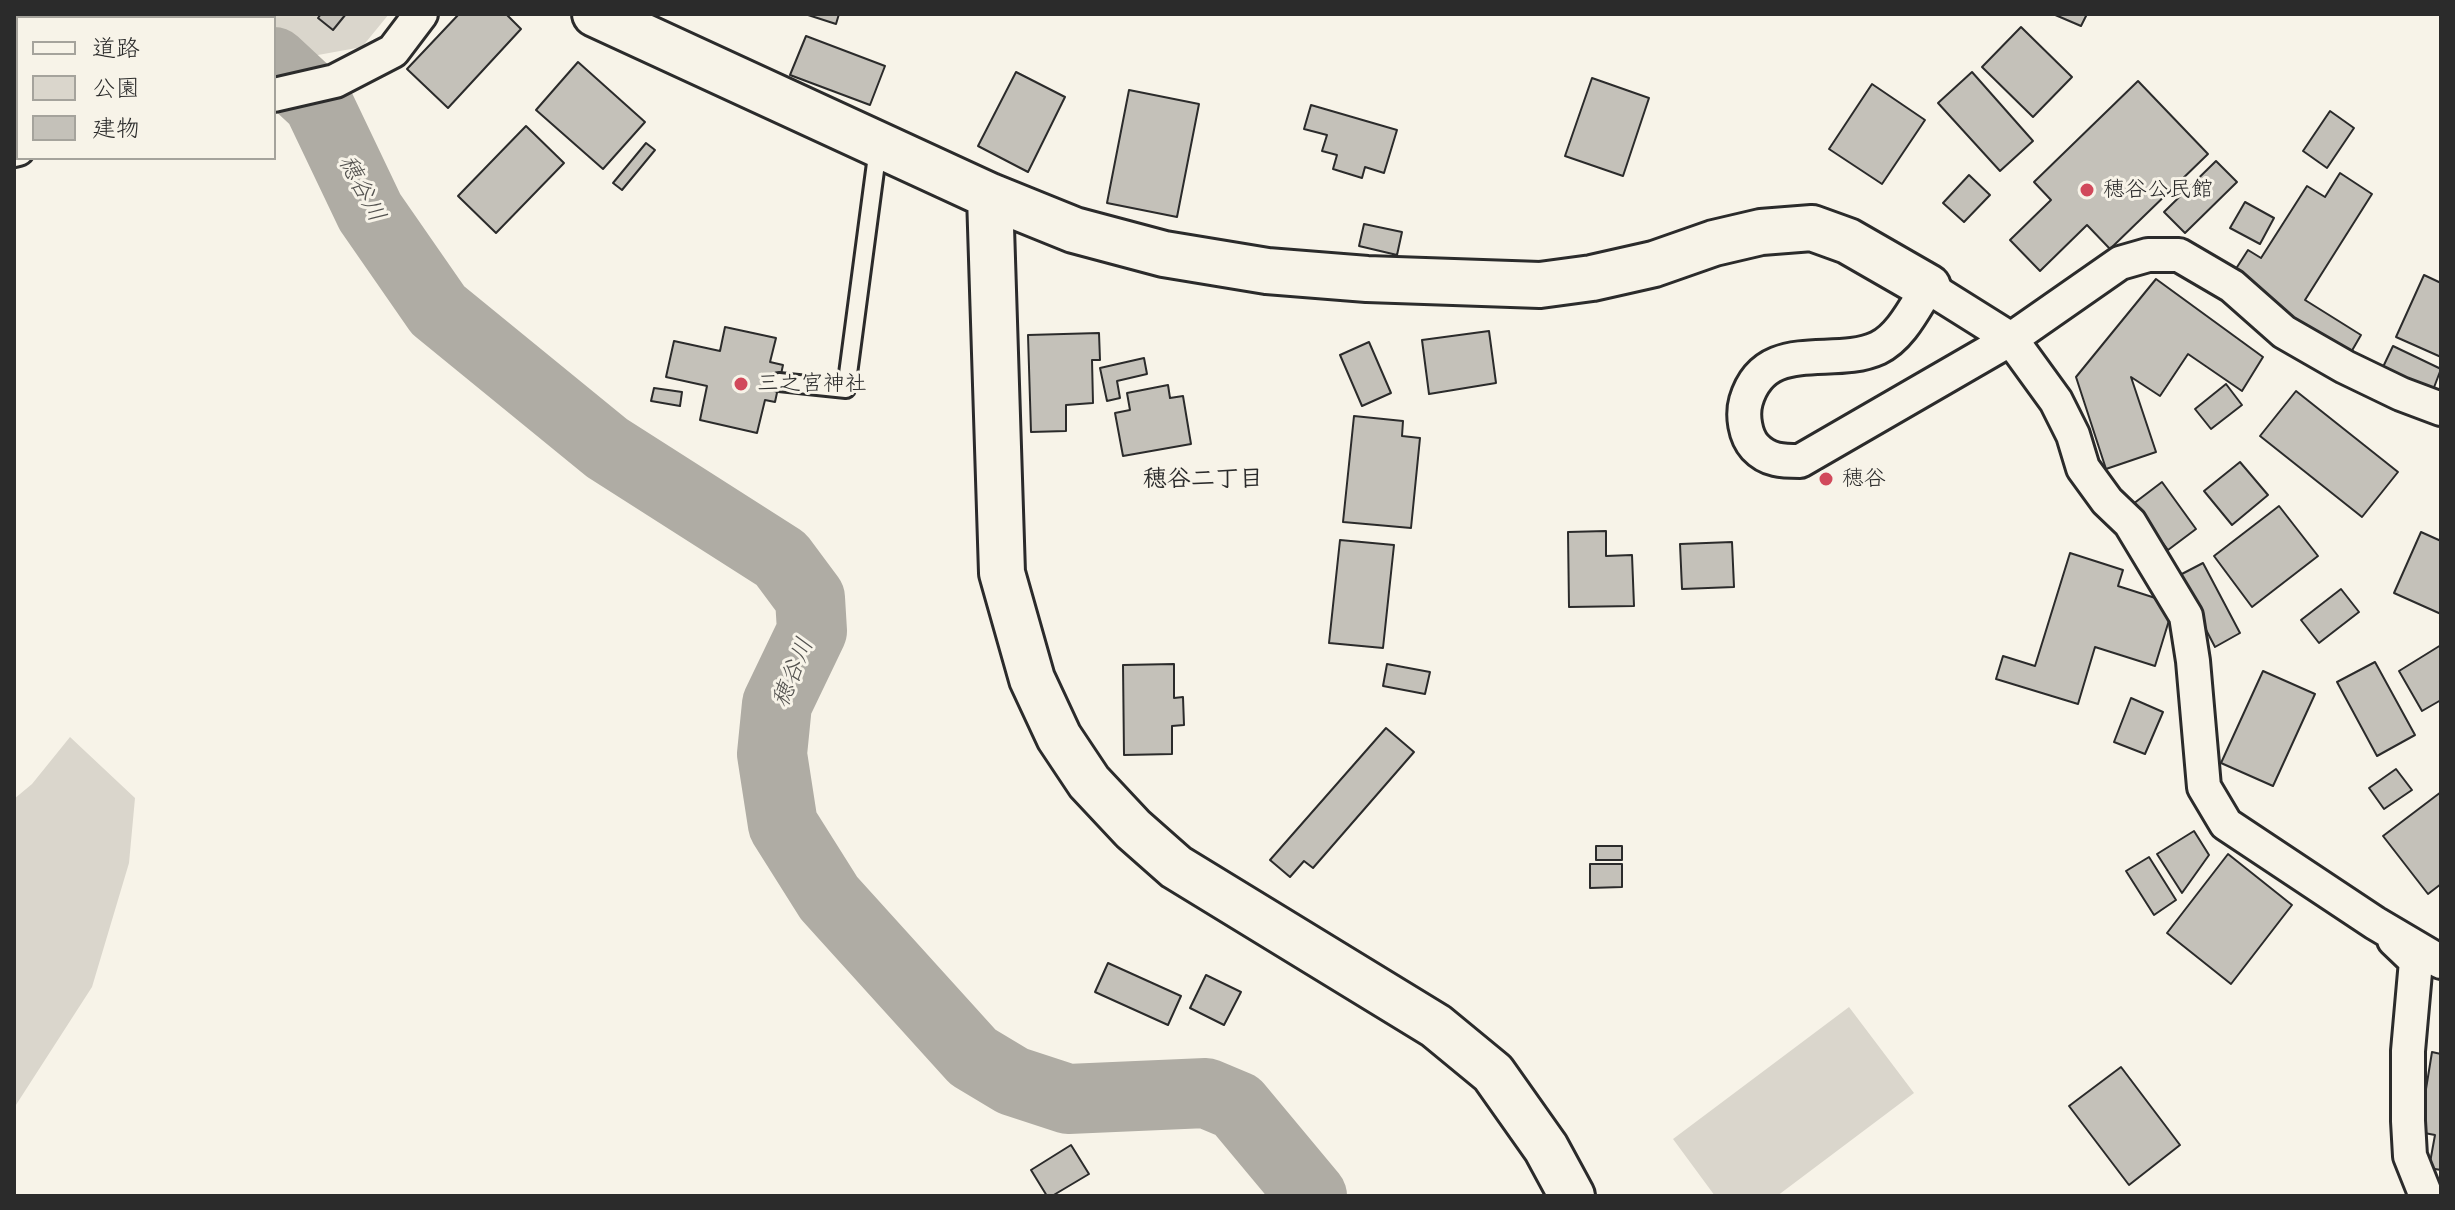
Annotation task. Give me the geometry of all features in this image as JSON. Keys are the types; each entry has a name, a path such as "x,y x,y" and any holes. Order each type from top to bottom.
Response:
{"street":[{"path":"276,95 335,81 393,51 421,14"},
{"path":"595,14 990,196 1074,230 1164,254 1267,271 1367,279 1540,285 1642,267 1714,243 1761,232 1812,228 1848,241 2011,339 2056,401 2073,435 2083,468 2107,501 2130,523 2186,616 2204,787 2226,824 2375,923 2441,962"},
{"path":"990,196 1002,573 1032,679 1059,737 1098,791 1133,829 1176,867 1436,1026 1493,1073 1546,1148 1572,1196"},
{"path":"1928,287 1900,329 1881,347 1860,354 1781,361 1760,374 1749,389 1744,406 1746,429 1752,444 1764,455 1780,461 1800,461 2011,339 2120,263 2148,255 2179,255 2232,286 2284,332 2345,367 2441,409"},
{"path":"2375,923 2416,961 2408,1051 2408,1121 2410,1156 2426,1196"}],"lane":[{"path":"779,382 846,389 878,144"}],"green space":[{"path":"200,14 389,14 362,47 276,63 276,16"},
{"path":"70,737 135,798 129,863 92,987 14,1108 14,799 32,784"},
{"path":"1849,1007 1914,1093 1777,1196 1715,1196 1673,1139"}],"building":[{"path":"321,14 346,14 333,30 318,18"},
{"path":"459,14 506,14 521,29 448,108 407,69"},
{"path":"805,14 839,14 836,24"},
{"path":"2053,14 2087,14 2081,26"},
{"path":"2021,27 2072,77 2033,117 1982,67"},
{"path":"806,36 885,66 870,105 790,75"},
{"path":"578,62 645,122 603,169 536,110"},
{"path":"1016,72 1065,97 1028,172 978,146"},
{"path":"1972,72 2033,141 2000,171 1938,103"},
{"path":"1592,78 1649,98 1623,176 1565,156"},
{"path":"2138,81 2208,154 2110,249 2087,225 2040,271 2010,240 2051,200 2034,182"},
{"path":"1872,84 1925,120 1882,184 1829,149"},
{"path":"1129,90 1199,104 1177,217 1107,203"},
{"path":"1311,105 1397,130 1384,173 1365,167 1362,178 1333,169 1337,155 1322,151 1327,135 1304,129"},
{"path":"2330,111 2354,128 2327,168 2303,151"},
{"path":"526,126 564,163 496,233 458,196"},
{"path":"646,143 655,150 622,190 613,183"},
{"path":"2216,161 2237,182 2185,233 2164,212"},
{"path":"2340,173 2372,194 2305,300 2361,335 2350,354 2230,278 2248,250 2261,258 2307,186 2325,197"},
{"path":"1969,175 1990,195 1964,222 1943,203"},
{"path":"2245,202 2274,218 2260,244 2230,228"},
{"path":"1364,224 1402,232 1397,255 1359,246"},
{"path":"2424,275 2441,283 2441,357 2396,337"},
{"path":"2156,279 2263,357 2242,391 2188,354 2160,396 2131,377 2156,452 2106,469 2076,377"},
{"path":"725,327 776,338 770,362 783,365 775,402 765,400 757,433 700,420 707,386 666,377 674,341 720,351"},
{"path":"1489,331 1496,383 1429,394 1422,340"},
{"path":"1099,333 1100,360 1092,360 1093,403 1066,405 1066,431 1031,432 1028,335"},
{"path":"1369,342 1391,393 1362,406 1340,355"},
{"path":"2393,346 2441,369 2433,390 2383,367"},
{"path":"1144,358 1147,374 1117,381 1120,398 1107,401 1100,368"},
{"path":"2226,384 2242,405 2211,429 2195,409"},
{"path":"1168,385 1170,398 1183,396 1191,444 1123,456 1115,413 1130,410 1127,393"},
{"path":"654,388 682,392 680,406 651,401"},
{"path":"2296,391 2398,472 2362,517 2260,436"},
{"path":"1354,416 1403,421 1402,436 1420,438 1411,528 1343,522"},
{"path":"2240,462 2268,495 2232,525 2204,491"},
{"path":"2162,482 2196,529 2168,550 2133,504"},
{"path":"2279,506 2318,556 2252,607 2214,556"},
{"path":"1606,531 1606,556 1632,555 1634,606 1569,607 1568,532"},
{"path":"2421,532 2441,541 2441,614 2394,593"},
{"path":"1340,540 1394,545 1383,648 1329,643"},
{"path":"1732,542 1734,587 1682,589 1680,544"},
{"path":"2070,553 2123,570 2118,586 2174,604 2155,666 2095,647 2078,704 1996,679 2003,656 2035,666"},
{"path":"2203,563 2240,633 2215,647 2178,576"},
{"path":"2341,589 2359,612 2319,643 2301,620"},
{"path":"2441,645 2441,700 2422,711 2399,671"},
{"path":"2375,662 2415,735 2377,756 2337,682"},
{"path":"1174,664 1174,698 1183,697 1184,725 1172,726 1172,754 1124,755 1123,665"},
{"path":"1387,664 1430,672 1425,694 1383,686"},
{"path":"2263,671 2315,694 2273,786 2221,763"},
{"path":"2131,698 2163,712 2145,754 2114,742"},
{"path":"1386,728 1414,752 1313,868 1304,861 1290,877 1270,860"},
{"path":"2396,769 2412,790 2384,809 2369,788"},
{"path":"2441,792 2441,884 2428,894 2383,836"},
{"path":"2194,831 2209,855 2182,893 2157,854"},
{"path":"1596,846 1622,846 1622,860 1596,860"},
{"path":"2228,854 2292,905 2231,984 2167,933"},
{"path":"2149,857 2176,900 2154,915 2126,871"},
{"path":"1590,864 1622,864 1622,887 1590,888"},
{"path":"1108,963 1181,996 1168,1025 1095,992"},
{"path":"1206,975 1241,992 1224,1025 1190,1008"},
{"path":"2432,1052 2441,1054 2441,1170 2429,1168 2435,1135 2419,1132"},
{"path":"2121,1067 2180,1145 2129,1185 2069,1106"},
{"path":"1071,1145 1089,1174 1047,1196 1031,1170"}],"waterway":[{"name":"穂谷川","path":"197,14 201,16"},
{"name":"穂谷川","path":"276,64 318,103 370,212 438,310 607,448 781,559 810,598 812,631 777,704 772,754 783,825 829,898 973,1057 1013,1081 1068,1099 1206,1093 1237,1106 1312,1196"}],"place":[{"name":"穂谷公民館","path":"2087,190"},
{"name":"三之宮神社","path":"741,384"},
{"name":"穂谷","path":"1826,479"}],"district":[{"name":"穂谷二丁目","path":"1203,480"}]}
